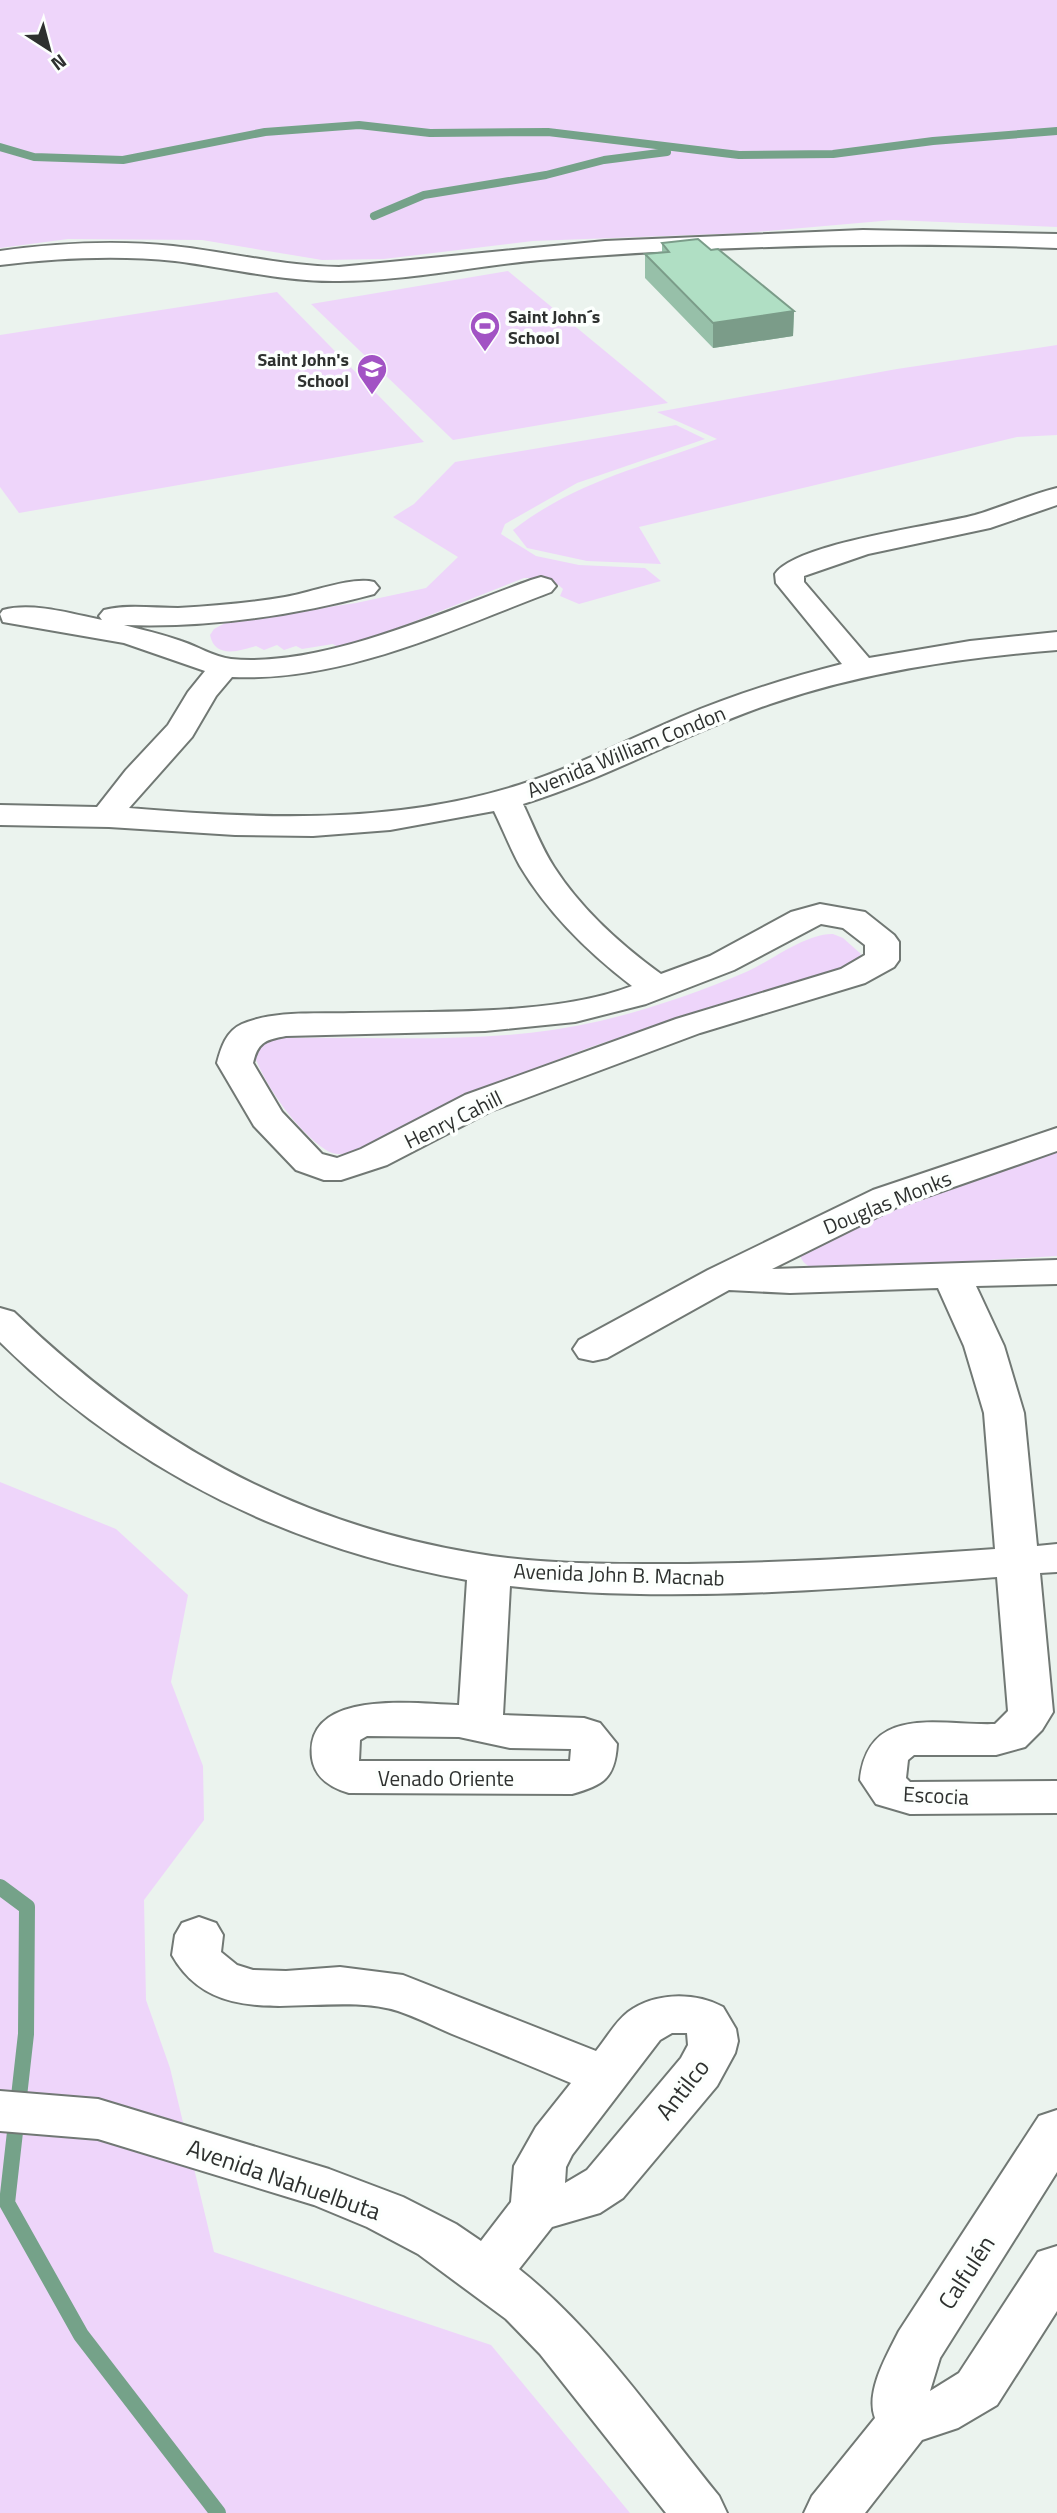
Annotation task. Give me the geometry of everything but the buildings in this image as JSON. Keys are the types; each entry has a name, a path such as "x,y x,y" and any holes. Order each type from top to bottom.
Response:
{"street":[{"path":"0,258 69,251 136,250 203,257 271,270 340,274 536,253 766,240 933,237 1056,241"},
{"path":"861,668 790,583 789,574 801,565 824,557 979,522 1057,496"},
{"path":"979,522 1057,524"},
{"path":"7,617 98,628 225,667 280,666 355,653 541,586"},
{"path":"7,617 198,616 279,608 364,589"},
{"path":"195,656 190,648 187,631 190,623 198,616"},
{"name":"Avenida William Condon","path":"0,815 28,818 106,817 198,824 332,825 438,814 504,799 570,777 718,712 799,684 861,668 950,652 1057,641"},
{"path":"106,817 137,777 181,730 204,692 225,667"},
{"name":"Avenida William Condon","path":"0,796 106,817"},
{"path":"504,799 538,868 568,906 615,957 656,988"},
{"name":"Henry Cahill","path":"820,914 852,919 882,942 882,960 853,976 688,1026 478,1103 374,1157 341,1169 324,1169 309,1162 267,1118 236,1063 240,1044 252,1032 286,1025 485,1020 575,1011 634,997 656,988 722,963 803,919 820,914"},
{"name":"Douglas Monks","path":"593,1349 722,1278 886,1198 1057,1139"},
{"path":"722,1278 790,1282 1057,1272"},
{"path":"952,1276 985,1346 1004,1413 1037,1559"},
{"name":"Avenida John B. Macnab","path":"0,1320 58,1375 109,1417 143,1442 221,1487 302,1521 416,1555 489,1570 607,1578 862,1573 1037,1559"},
{"name":"Escocia","path":"1037,1559 1044,1712 1004,1737 914,1738 898,1744 887,1755 883,1780 892,1793 910,1798 1057,1797"},
{"path":"480,1726 489,1570"},
{"name":"Venado Oriente","path":"432,1720 480,1726 510,1732 584,1734 594,1744 591,1769 580,1777 572,1778 359,1778 349,1777 336,1767 340,1732 356,1721 432,1720"},
{"path":"199,1935 196,1955 204,1966 220,1978 253,1987 340,1985 404,1993 605,2076"},
{"name":"Antilco","path":"686,2012 711,2027 711,2053 699,2072 606,2184 588,2197 560,2206 537,2208 540,2166 554,2141 643,2027 654,2018 686,2012"},
{"name":"Avenida Nahuelbuta","path":"0,2110 98,2119 329,2189 396,2217 437,2239 525,2304 559,2338 699,2513"},
{"name":"Calfulén","path":"904,2422 898,2407 909,2367 918,2347 1057,2130"},
{"path":"486,2273 537,2208"},
{"path":"832,2513 904,2422 939,2412 978,2389 1057,2267"}],"shaded area":[{"path":"0,0 1057,0 1057,227 893,220 745,233 533,241 384,259 322,260 202,240 68,239 0,248"},
{"name":"Saint John´s School","path":"508,271 668,403 453,440 311,304"},
{"path":"277,292 424,442 19,513 0,487 0,335"},
{"path":"1057,345 1057,435 1017,437 639,527 661,564 587,561 527,548 513,530 537,513 586,487 717,439 657,412 897,369"},
{"path":"676,425 705,439 577,483 505,524 501,534 536,556 579,565 645,568 661,581 579,604 560,596 563,589 550,581 524,578 342,650 333,644 302,649 296,646 284,650 277,645 264,650 256,646 228,651 217,648 213,643 210,635 214,629 227,622 356,603 426,588 458,557 393,517 414,504 455,462"},
{"path":"833,934 843,938 861,954 855,964 707,1008 588,1048 463,1096 352,1153 329,1152 304,1132 274,1093 254,1054 261,1044 277,1038 479,1037 560,1029 600,1021 711,986 746,972 800,943"},
{"path":"1057,1149 1057,1256 822,1270 808,1266 801,1259 800,1255 889,1208"},
{"path":"0,1482 116,1529 188,1595 171,1682 203,1766 204,1820 144,1900 146,2000 170,2068 214,2252 491,2345 630,2513 0,2513"}],"waterway":[{"path":"0,147 34,157 123,160 265,132 359,125 430,133 548,132 739,155 833,154 933,141 1057,131"},
{"path":"374,216 424,195 546,175 604,160 667,152"},
{"path":"0,1887 27,1907 26,2034 7,2203 81,2335 218,2513"}],"place":[{"name":"Saint John´s School","path":"485,353"},
{"name":"Saint John's School","path":"372,396"}]}
